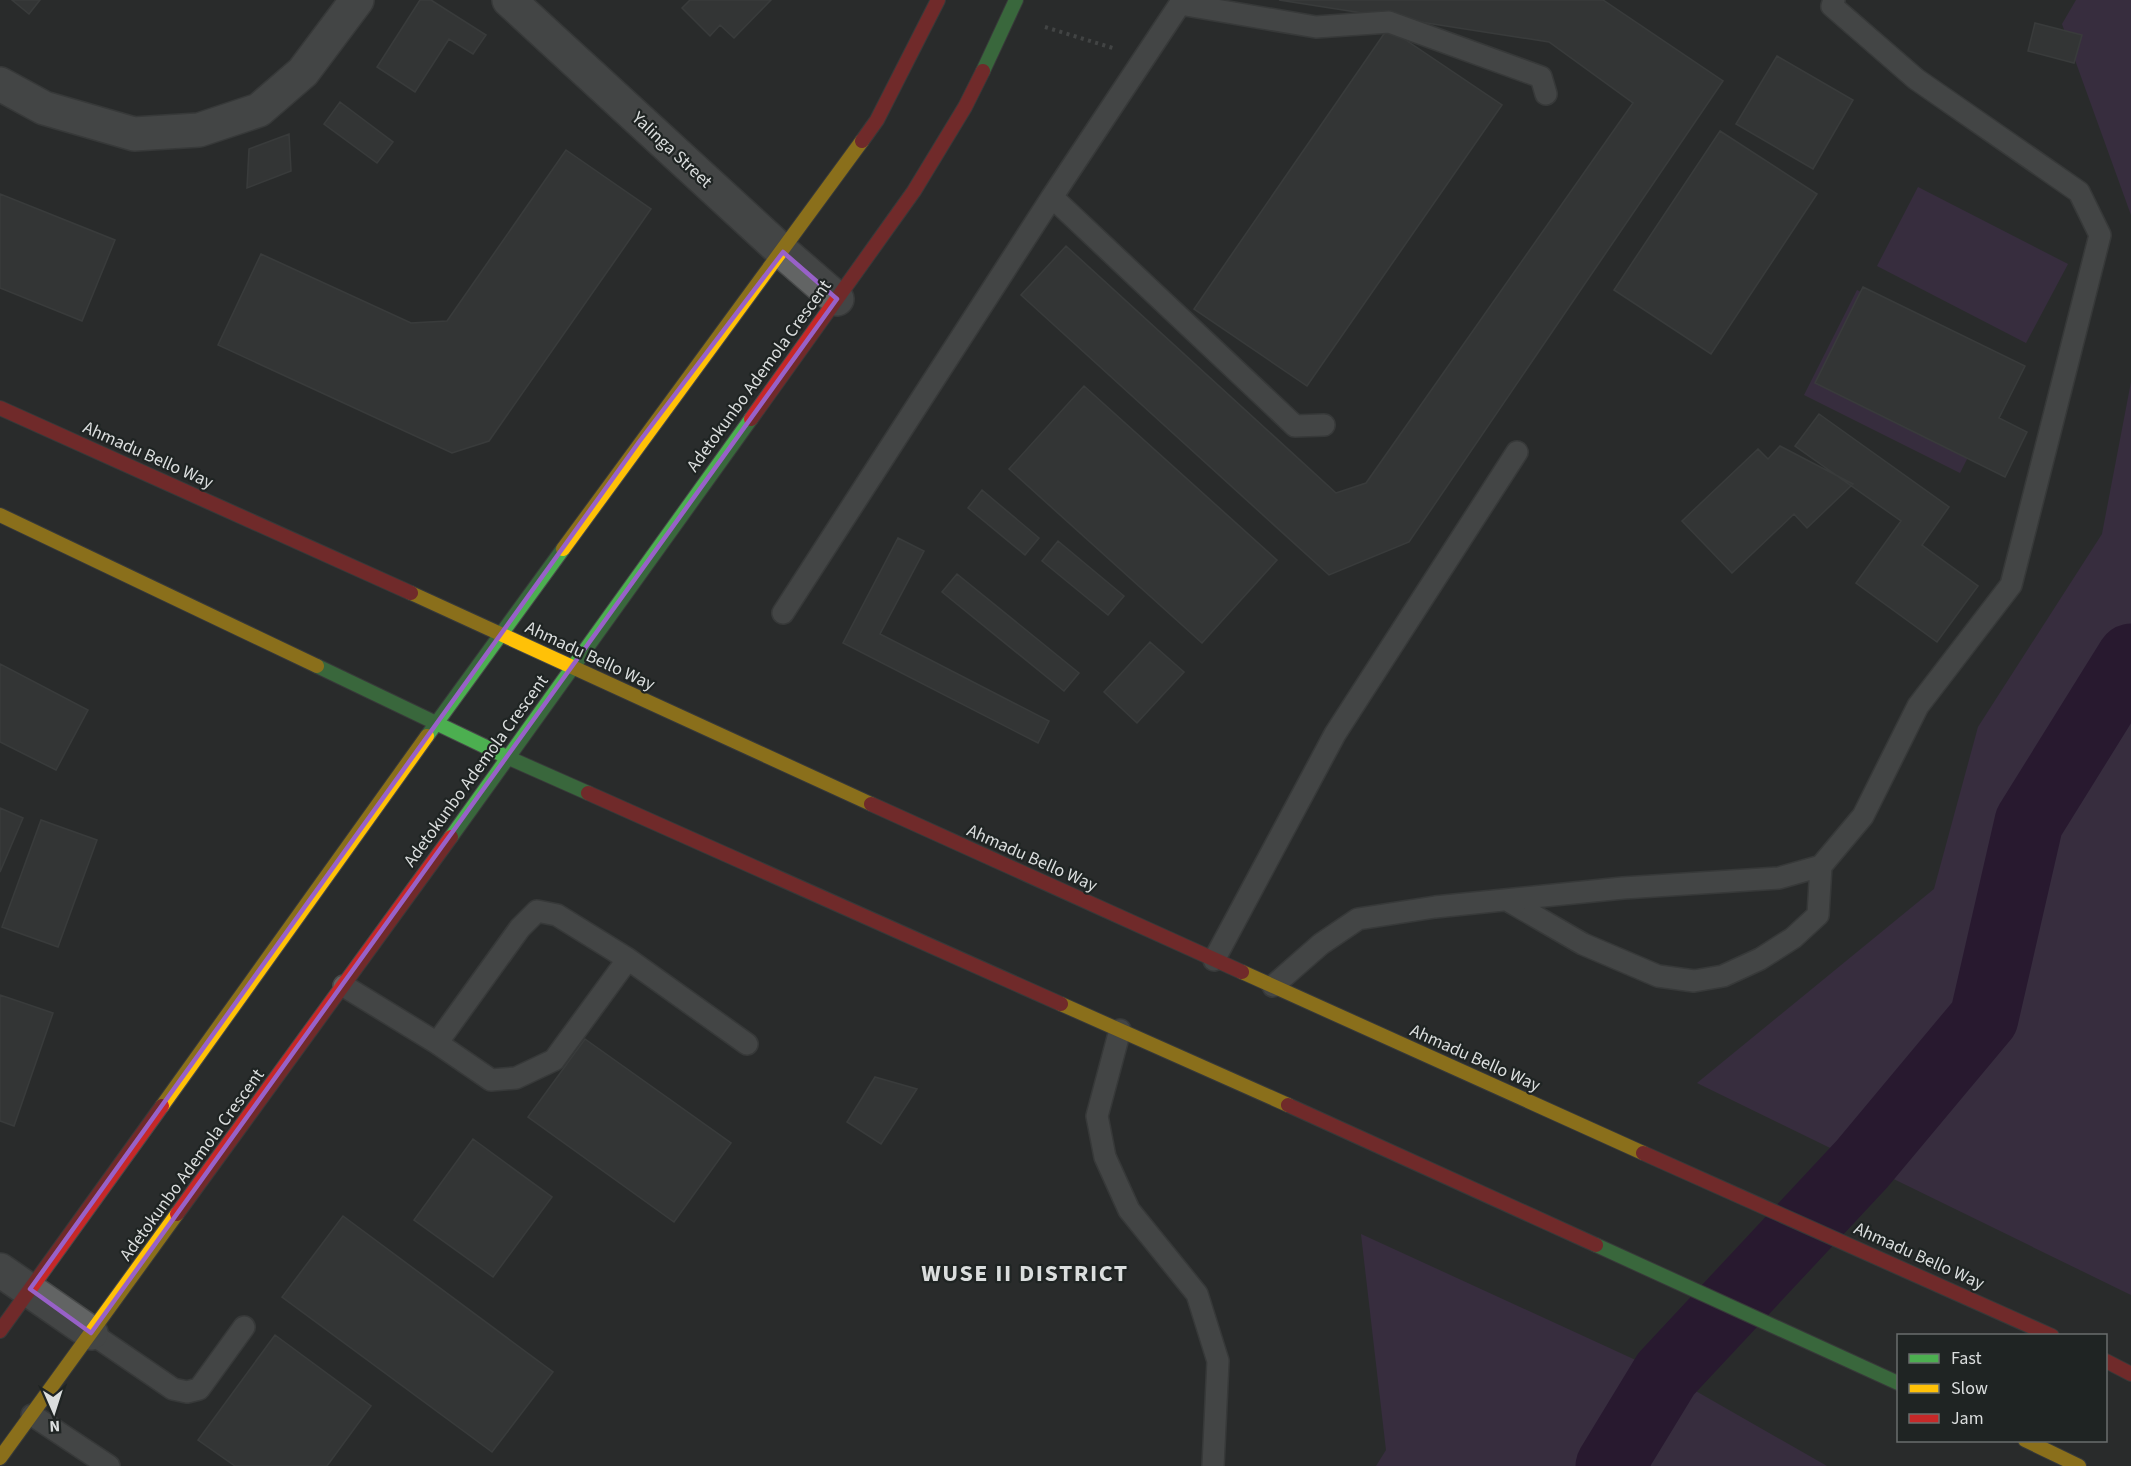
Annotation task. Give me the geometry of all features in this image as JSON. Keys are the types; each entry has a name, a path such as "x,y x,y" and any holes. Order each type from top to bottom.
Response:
{"main road":[{"path":"0,1331 639,442 783,252 877,120 938,0"},
{"name":"Adetokunbo Ademola Crescent","path":"0,1458 509,758 914,191 965,107 1011,15 1016,0"},
{"name":"Ahmadu Bello Way","path":"0,408 1360,1026 2050,1334"},
{"path":"0,516 509,758 1308,1114 1897,1382"},
{"path":"2107,1362 2131,1374"},
{"path":"2029,1442 2079,1466"}],"street":[{"path":"0,84 44,108 134,134 199,130 260,110 303,72 357,0"},
{"name":"Yalinga Street","path":"509,0 837,299"},
{"path":"0,1270 92,1333"}],"lane":[{"path":"1272,986 1321,944 1358,919 1435,907 1623,888 1779,878 1821,866 1863,816 1918,706 2011,585 2100,235 2079,192 1916,79 1832,6 1834,0"},
{"path":"783,613 1181,2 1316,27 1389,22 1541,77 1546,94"},
{"path":"1052,197 1295,426 1324,425"},
{"path":"1214,960 1335,734 1517,452"},
{"path":"1507,900 1583,944 1658,976 1694,981 1723,976 1760,959 1793,938 1818,915 1821,866"},
{"path":"437,1043 520,928 537,912 557,915 628,959 747,1044"},
{"path":"344,986 437,1043 491,1080 516,1078 554,1060 628,959"},
{"path":"1120,1030 1097,1116 1105,1157 1129,1210 1197,1294 1218,1361 1213,1466"},
{"path":"92,1333 172,1389 187,1392 199,1389 244,1327"},
{"path":"32,1415 109,1466"}],"path":[{"path":"1049,28 1145,58"}],"highlighted area":[{"path":"783,252 837,299 91,1333 30,1289 639,442"}],"shaded area":[{"path":"2076,0 2131,0 2131,215 2062,24"},
{"path":"1918,187 2068,264 2026,343 1877,266"},
{"path":"1857,290 2013,368 1960,473 1804,395"},
{"path":"2131,382 2131,1295 1697,1083 1934,889 1978,727 2102,534"},
{"path":"1361,1234 1666,1374 1827,1466 1376,1466 1386,1450"}],"building":[{"path":"12,0 40,0 29,14"},
{"path":"420,0 431,0 486,35 473,54 449,39 415,92 377,67"},
{"path":"690,0 771,0 734,38 720,25 710,36 682,8"},
{"path":"1279,0 1603,0 1723,81 1409,542 1329,575 1021,295 1066,246 1336,493 1366,483 1633,103 1549,42"},
{"path":"2035,23 2082,35 2074,63 2028,51"},
{"path":"1388,28 1502,105 1307,386 1194,309"},
{"path":"1777,56 1853,100 1813,169 1736,124"},
{"path":"340,102 393,142 377,163 324,124"},
{"path":"1720,131 1817,194 1711,354 1614,290"},
{"path":"289,134 291,171 247,188 249,149"},
{"path":"566,150 651,209 489,441 452,453 218,345 261,254 411,323 447,321"},
{"path":"0,194 115,240 82,321 0,288"},
{"path":"1863,287 2025,366 1999,418 2027,432 2005,477 1815,383"},
{"path":"1084,386 1277,560 1202,643 1009,469"},
{"path":"1819,414 1949,507 1922,545 1978,586 1937,642 1856,583 1901,521 1795,446"},
{"path":"1780,446 1853,484 1807,528 1794,514 1732,573 1682,521 1758,449 1768,459"},
{"path":"982,490 1039,538 1025,555 968,508"},
{"path":"898,538 924,551 880,634 1049,721 1038,743 843,643"},
{"path":"1058,541 1124,596 1108,615 1042,561"},
{"path":"957,574 1079,673 1064,691 942,592"},
{"path":"1150,642 1184,672 1137,723 1104,692"},
{"path":"0,664 88,710 56,770 0,742"},
{"path":"0,808 23,818 0,872"},
{"path":"41,820 97,840 58,947 2,927"},
{"path":"0,995 53,1013 14,1126 0,1121"},
{"path":"585,1039 731,1143 674,1222 528,1117"},
{"path":"875,1077 917,1089 881,1144 847,1122"},
{"path":"473,1139 552,1197 493,1277 414,1220"},
{"path":"343,1216 553,1372 492,1452 282,1297"},
{"path":"275,1335 371,1406 327,1466 235,1466 198,1440"}],"waterway":[{"path":"1610,1466 1666,1374 1862,1164 1984,1018 2029,822 2131,658"}],"traffic: fast":[{"path":"983,71 1016,0"},
{"path":"451,837 751,419"},
{"path":"427,736 563,549"},
{"path":"317,666 509,758 588,793"},
{"path":"1596,1245 1897,1383"}],"traffic: slow":[{"path":"563,549 862,141"},
{"path":"0,515 317,666"},
{"path":"411,593 871,804"},
{"path":"162,1106 427,736"},
{"path":"1242,972 1643,1153"},
{"path":"1061,1004 1288,1105"},
{"path":"0,1458 177,1214"},
{"path":"2029,1442 2079,1466"}],"traffic: jam":[{"path":"862,141 877,120 938,0"},
{"path":"751,419 914,191 965,107 983,71"},
{"path":"0,408 411,593"},
{"path":"588,793 1061,1004"},
{"path":"871,804 1242,972"},
{"path":"177,1214 451,837"},
{"path":"1288,1105 1596,1245"},
{"path":"0,1331 162,1106"},
{"path":"1643,1153 2048,1334"},
{"path":"2107,1362 2131,1374"}],"district":[{"name":"WUSE II DISTRICT","path":"1025,1273"}]}
